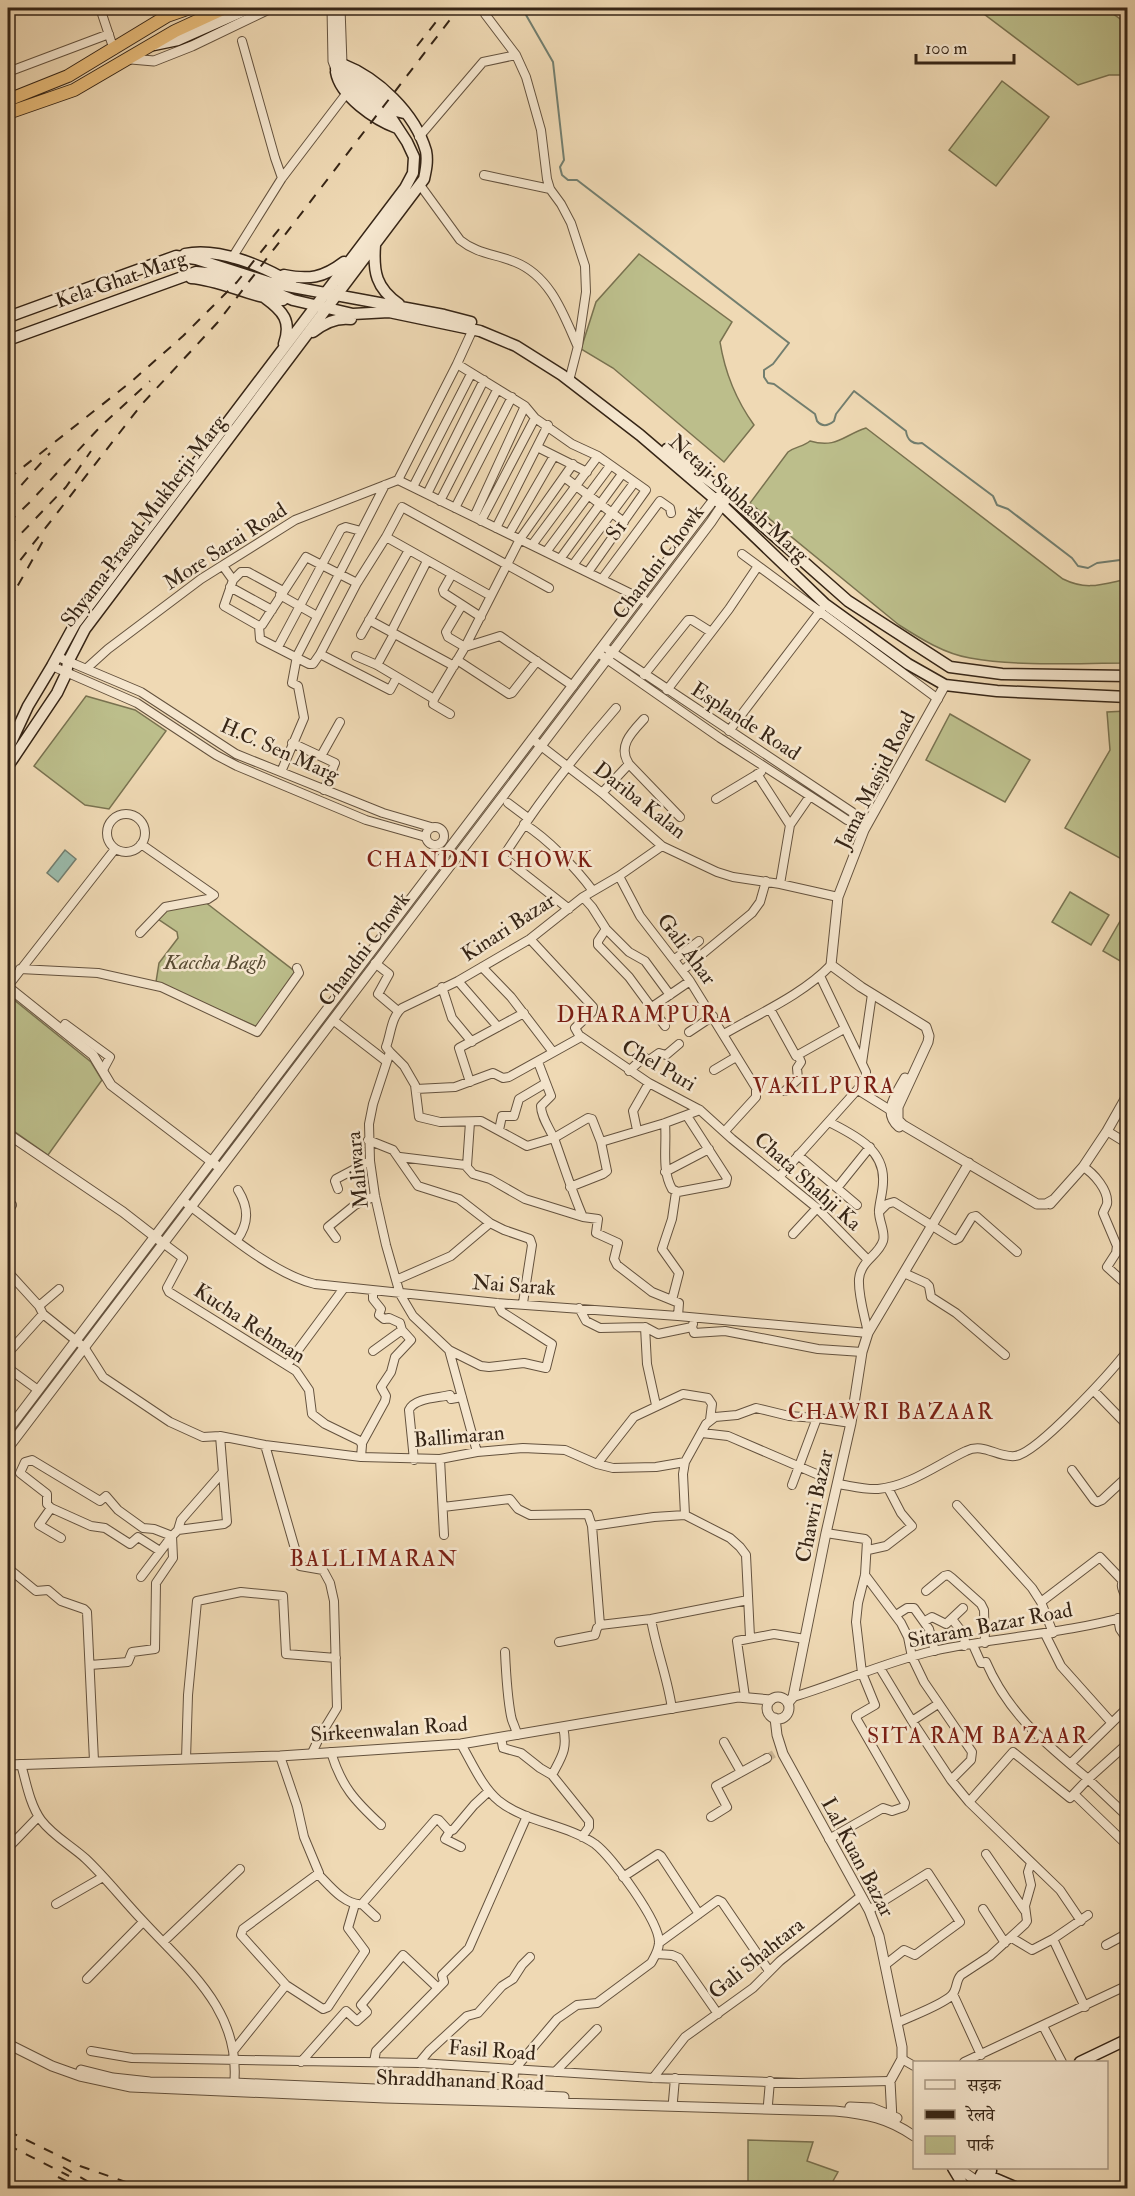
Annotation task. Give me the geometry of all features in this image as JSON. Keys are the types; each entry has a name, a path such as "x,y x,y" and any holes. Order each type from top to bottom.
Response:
{"highway":[{"path":"8,100 68,76 167,16 190,8"},
{"path":"8,113 74,90 225,8"}],"main road":[{"path":"177,36 250,8"},
{"path":"339,66 339,84 346,94 385,124 397,128"},
{"path":"321,307 375,245 424,179 427,166 426,152 407,114 399,104 358,70 339,66"},
{"path":"332,293 353,256 405,188 413,173 414,157 392,119 352,87 339,66"},
{"path":"375,245 373,264 379,284 389,298 403,307"},
{"path":"176,256 198,251 232,258 274,273 302,279 320,277 353,256"},
{"name":"Kela Ghat Marg","path":"8,317 176,256 196,259 271,283 332,293"},
{"name":"Kela Ghat Marg","path":"8,340 196,272 217,274 321,307"},
{"path":"274,273 296,286"},
{"path":"125,274 132,294"},
{"path":"178,277 213,282 265,298 293,300"},
{"path":"100,284 106,303"},
{"name":"Netaji Subhash Marg","path":"332,293 444,315 490,329 516,341 570,377 727,494 848,601 923,652 950,667 1002,674 1128,676"},
{"path":"265,298 286,318 287,334 280,353"},
{"name":"Netaji Subhash Marg","path":"321,307 353,314 389,312 473,329 516,346 562,375 640,435 719,502 822,608 945,686 997,691 1128,697"},
{"name":"Shyama Prasad Mukherji Marg","path":"8,766 57,693 66,674 68,662 85,628 300,345 321,307"},
{"name":"Shyama Prasad Mukherji Marg","path":"8,749 28,706 75,624 280,353 321,307"},
{"path":"300,345 320,326 335,320 341,318 355,320 389,312"},
{"path":"1082,2061 1128,2040"},
{"path":"954,2169 965,2188"},
{"path":"984,2178 1017,2188"}],"street":[{"path":"100,8 114,50"},
{"path":"131,58 154,61 192,46 271,8"},
{"path":"332,8 333,62 339,66"},
{"path":"339,66 340,8"},
{"path":"485,14 516,55 526,77 541,130 544,170 550,189 571,224 585,266 586,292 578,346 570,377"},
{"path":"8,72 109,34"},
{"path":"242,41 282,178"},
{"path":"419,137 484,60 516,55"},
{"path":"232,258 282,178 346,94"},
{"path":"484,175 550,189"},
{"path":"420,185 460,240 467,246 490,256 515,262 534,274 546,286 559,303 578,346"},
{"path":"473,329 398,480 649,603"},
{"path":"457,364 496,390 512,397 572,444 598,456 646,490 588,573"},
{"path":"413,488 471,374"},
{"path":"427,494 484,380"},
{"path":"440,501 496,390"},
{"path":"455,508 512,397"},
{"path":"478,519 525,406"},
{"path":"478,519 536,418"},
{"path":"496,528 548,425"},
{"path":"537,447 587,472"},
{"path":"509,534 554,456"},
{"path":"532,545 598,456"},
{"path":"450,714 433,704 434,699 465,647 520,539 573,464"},
{"path":"546,552 610,466"},
{"path":"560,559 622,474"},
{"path":"564,477 624,522"},
{"name":"More Sarai Road","path":"87,668 108,649 223,566 295,520 398,480"},
{"path":"573,565 634,483"},
{"path":"281,772 304,718 298,686 292,683 297,656 385,485"},
{"name":"Chandni Chowk","path":"8,1430 448,842 532,739 640,598 727,494"},
{"name":"S1","path":"602,579 660,501 670,508 672,513"},
{"name":"Chandni Chowk","path":"8,1448 649,603 719,502"},
{"path":"259,626 260,639 313,664 402,507 549,588"},
{"path":"279,645 341,529 346,527 361,531"},
{"path":"386,537 491,596"},
{"path":"361,635 409,550"},
{"path":"742,554 822,608 938,699"},
{"path":"259,626 272,610 304,558 308,557 357,583"},
{"path":"377,666 427,561"},
{"path":"223,566 232,584 272,610"},
{"path":"667,690 758,566"},
{"path":"259,626 224,606 232,584 241,572 248,572 317,616"},
{"path":"452,574 443,591 481,617"},
{"path":"462,605 446,634 465,647"},
{"path":"729,731 822,608"},
{"path":"369,620 455,663 509,694 537,661"},
{"path":"644,675 688,620 692,620 711,632"},
{"path":"465,647 500,636 573,686"},
{"name":"Esplande Road","path":"600,650 644,675 852,812 864,830"},
{"path":"320,654 390,690 397,677"},
{"path":"356,656 434,699"},
{"path":"609,656 767,768 847,820 856,821"},
{"name":"H.C. Sen Marg","path":"55,662 68,662 87,668 141,692 221,746 393,817 431,827"},
{"name":"H.C. Sen Marg","path":"55,662 66,674 136,703 216,755 366,820 426,837 429,843 435,845 448,842"},
{"name":"Jama Masjid Road","path":"831,965 838,897 864,830 945,686"},
{"path":"569,909 503,857 526,821 567,766 616,708"},
{"path":"644,719 627,738 624,754 629,764 680,817"},
{"path":"321,756 340,722"},
{"name":"Dariba Kalan","path":"532,739 602,793 662,846 717,872 733,877 780,884 838,897"},
{"path":"292,743 335,763 324,790"},
{"path":"602,793 629,764"},
{"path":"716,800 767,768"},
{"path":"757,774 790,825"},
{"path":"309,796 314,786"},
{"path":"780,884 790,825 810,796"},
{"path":"508,803 577,870 593,891"},
{"path":"124,814 141,822 145,834 141,844 132,851 115,849 107,832 112,820 124,814"},
{"path":"426,837 431,827 439,827 448,842 462,850"},
{"path":"140,933 165,907 214,896 141,844"},
{"name":"Kinari Bazar","path":"398,1011 458,981 530,939 583,897 619,876 662,846"},
{"path":"115,849 8,987 93,1056 111,1085 220,1168"},
{"name":"Gali Ahar","path":"619,876 640,916 683,970 756,1088 757,1094 725,1131"},
{"path":"683,970 752,913 759,902 766,882"},
{"path":"583,897 606,929 629,952 648,964 670,994"},
{"path":"606,929 598,945 629,977 665,1026"},
{"name":"Chel Puri","path":"530,939 593,1007 592,1012 575,1030 581,1037 629,1071 700,1110 725,1131"},
{"path":"675,959 699,941"},
{"path":"375,963 389,974 378,994 398,1011"},
{"path":"724,1034 770,1009 820,976 831,965 872,994 926,1027 929,1036 898,1107 898,1120 1035,1209 1044,1209 1083,1167 1128,1095"},
{"path":"482,967 524,1013 553,1052"},
{"path":"20,969 98,973 161,987 257,1032 299,973 297,968"},
{"path":"780,1176 866,1080 866,1072 820,976"},
{"path":"458,981 498,1027"},
{"path":"652,1007 690,981"},
{"path":"442,987 452,1018 472,1042"},
{"path":"862,1063 872,994"},
{"path":"770,1009 794,1055 798,1055 801,1062 797,1068 798,1079 785,1091"},
{"name":"Maliwara","path":"398,1011 386,1047 390,1052 373,1104 368,1140 375,1196 400,1294 413,1316 449,1350 478,1365 485,1367 524,1363 546,1368 552,1344 502,1312 497,1303"},
{"path":"470,1082 459,1050 524,1013"},
{"path":"689,1032 713,1016"},
{"path":"333,1020 386,1061"},
{"path":"65,1024 110,1058 103,1070"},
{"path":"798,1055 844,1029"},
{"path":"416,1089 448,1088 493,1073 503,1078 509,1077 581,1037"},
{"path":"629,1071 644,1057 649,1060 659,1053 666,1055 679,1044"},
{"path":"390,1052 404,1066 416,1089 419,1117 440,1122 481,1121 527,1146 554,1138 589,1118 593,1120 601,1142 606,1172 570,1187"},
{"path":"921,1054 908,1072 890,1110 891,1119 906,1133 967,1165"},
{"path":"714,1070 736,1057"},
{"path":"538,1062 551,1098 540,1109 554,1138 570,1187 584,1217"},
{"path":"499,1130 502,1116 514,1116 518,1100 546,1083"},
{"path":"637,1130 633,1111 649,1083"},
{"path":"858,1090 890,1110"},
{"path":"601,1142 700,1110"},
{"path":"676,1192 728,1181 687,1116"},
{"path":"470,1122 467,1166 473,1174 490,1179 525,1199 598,1219 597,1233 618,1243 614,1259 617,1265 652,1292 680,1304 678,1316"},
{"path":"829,1122 854,1135 870,1148 876,1154 882,1167 883,1182 879,1212 883,1242 867,1259 859,1279 868,1334"},
{"path":"665,1123 665,1172 671,1187 676,1192"},
{"name":"Chata Shahji Ka","path":"725,1131 817,1208 867,1259"},
{"path":"1107,1131 1128,1144"},
{"path":"8,1134 123,1212 163,1243"},
{"path":"368,1140 393,1150 418,1186 459,1199 490,1223 532,1240 523,1303"},
{"path":"837,1188 870,1148"},
{"path":"665,1172 709,1149"},
{"path":"798,1155 857,1205"},
{"path":"400,1157 467,1166"},
{"path":"338,1189 336,1179 370,1161"},
{"name":"Chawri Bazar","path":"790,1700 851,1424 862,1352 868,1334 967,1165"},
{"path":"1083,1167 1097,1176 1106,1198 1103,1214 1117,1246 1116,1253 1107,1267 1128,1286"},
{"path":"237,1240 244,1228 247,1211 238,1190"},
{"path":"672,1300 679,1273 662,1249 672,1220 676,1192"},
{"path":"336,1238 328,1227 355,1205 375,1196"},
{"name":"Nai Sarak","path":"182,1200 290,1276 315,1284 497,1303 523,1303 868,1334"},
{"path":"879,1212 887,1204 894,1202 955,1240 959,1238 972,1217 976,1216 1017,1252"},
{"path":"793,1234 817,1208"},
{"path":"396,1280 451,1256 490,1223"},
{"name":"Kucha Rehman","path":"163,1243 183,1258 167,1288 169,1292 287,1365 305,1383 310,1396 310,1411 315,1418 362,1443"},
{"name":"Ballimaran","path":"8,1272 41,1310 84,1347 104,1377 136,1401 170,1422 203,1437 220,1436 265,1445 362,1457 414,1460 440,1459 477,1452 523,1448 560,1449 613,1468 656,1467 685,1462"},
{"path":"904,1273 926,1283 930,1288 931,1297 956,1313 1005,1355"},
{"path":"287,1365 344,1288"},
{"path":"8,1353 59,1289"},
{"path":"362,1457 362,1443 385,1401 386,1396 381,1387 391,1372 395,1358 411,1341 402,1330 400,1323 389,1318 384,1319 379,1315 381,1309 373,1299 374,1291"},
{"path":"579,1308 586,1321 600,1329 645,1327 658,1334 692,1327"},
{"path":"696,1318 692,1327 694,1333 725,1331 818,1349 862,1352"},
{"path":"645,1327 647,1364 656,1405"},
{"path":"373,1351 402,1330"},
{"path":"449,1350 477,1452"},
{"path":"837,1484 863,1489 888,1488 936,1468 976,1447 1002,1455 1015,1456 1024,1453 1036,1445 1094,1391 1128,1350"},
{"path":"8,1368 38,1390"},
{"path":"1094,1391 1128,1426"},
{"path":"597,1464 630,1421 656,1405 683,1394 703,1396 711,1401 710,1420"},
{"path":"414,1460 409,1410 411,1406 450,1395 451,1399 462,1397"},
{"path":"685,1515 683,1474 685,1462 710,1420 715,1417 737,1415 756,1408 789,1416 851,1424"},
{"path":"792,1485 817,1418"},
{"path":"702,1432 728,1436 821,1476"},
{"path":"141,1577 178,1530 226,1523 220,1436"},
{"path":"265,1445 300,1566 322,1569 330,1583 334,1601 337,1708 312,1753"},
{"path":"440,1459 444,1535"},
{"path":"160,1551 138,1537 130,1544 105,1528 91,1526 51,1508 47,1504 46,1493 20,1473 25,1462 30,1460 100,1501 106,1496 118,1510 143,1528 154,1529 172,1536"},
{"path":"1072,1470 1097,1502 1128,1476"},
{"path":"178,1530 179,1521 222,1473"},
{"path":"868,1550 885,1546 912,1526 901,1513 888,1488"},
{"path":"443,1507 511,1499 518,1509 530,1515 587,1513 591,1517 600,1625 596,1635 559,1642"},
{"path":"957,1505 1023,1577 1041,1602 1061,1666 1111,1722"},
{"path":"51,1508 39,1525 61,1538"},
{"path":"592,1526 685,1515 730,1538 746,1555 750,1637"},
{"path":"826,1533 867,1541 865,1575 856,1622 862,1673 875,1705 855,1718 905,1805 895,1811 883,1808 829,1839"},
{"path":"90,1665 128,1662 132,1652 155,1648 155,1586 172,1558 172,1536"},
{"path":"1041,1602 1100,1557 1125,1578 1121,1584 1128,1601"},
{"path":"8,1568 36,1591 48,1590 61,1601 86,1611 94,1761"},
{"path":"865,1575 896,1615 908,1637 912,1657 938,1704 972,1752 973,1756 951,1780"},
{"path":"926,1592 944,1576 948,1575 952,1578 981,1604 984,1610 985,1643"},
{"path":"186,1759 188,1695 197,1601 241,1592 283,1596 286,1654 336,1658"},
{"path":"600,1625 651,1619 748,1600"},
{"path":"896,1615 910,1606 925,1621 935,1651"},
{"path":"925,1621 934,1617 946,1624 963,1608"},
{"name":"Sitaram Bazar Road","path":"790,1700 862,1673 935,1651 1049,1633 1128,1616"},
{"path":"1118,1618 1120,1629 1128,1641"},
{"path":"651,1619 656,1650 670,1692 672,1709"},
{"path":"952,1619 965,1636 964,1646"},
{"path":"745,1697 736,1642 738,1639 774,1634 805,1639"},
{"path":"973,1645 981,1663 986,1662 996,1685 1013,1710 1128,1816"},
{"path":"505,1652 506,1682 512,1720 517,1734"},
{"path":"880,1668 951,1780 969,1802 1060,1890 1081,1921"},
{"name":"Sirkeenwalan Road","path":"8,1765 280,1756 461,1744 745,1697 771,1700"},
{"path":"781,1697 790,1700 785,1715 775,1718 767,1710 771,1700 781,1697"},
{"path":"912,1721 938,1704"},
{"path":"1070,1764 1128,1707"},
{"name":"Lal Kuan Bazar","path":"775,1718 779,1751 869,1910 879,1936 902,2047 902,2059"},
{"path":"552,1775 564,1753 566,1740 563,1727"},
{"path":"501,1737 503,1748 521,1753 552,1775 589,1821 589,1827 582,1837"},
{"path":"723,1742 741,1772"},
{"path":"1072,1796 1128,1743"},
{"path":"461,1744 489,1791 511,1809 582,1837 596,1845 643,1904 658,1930 657,1954 651,1963 597,2003 577,2005 568,2010 540,2037 514,2070 513,2095"},
{"path":"331,1752 348,1792 381,1825"},
{"path":"969,1802 1013,1752 1072,1796 1128,1846"},
{"path":"280,1756 297,1806 304,1837 318,1874 348,1901 359,1904 376,1917"},
{"path":"711,1817 727,1807 716,1786 767,1758"},
{"path":"21,1764 39,1817 103,1877 199,1980 226,2026 234,2050 236,2060 234,2087"},
{"path":"461,1847 445,1839 489,1791"},
{"path":"374,2062 376,2051 381,2045 444,1982 442,1975 469,1948 527,1816"},
{"path":"8,1848 39,1817"},
{"path":"318,1874 243,1929 241,1933 286,1985 323,2009 328,2007 365,1951 348,1928 359,1904 436,1819 450,1831"},
{"path":"623,1877 658,1854 699,1914"},
{"path":"897,2023 953,1994 961,1975 990,1956 1027,1921 1025,1911 986,1854"},
{"path":"1025,1911 1031,1885 1028,1872 1031,1863"},
{"path":"163,1942 240,1869"},
{"path":"869,1910 928,1873 960,1922 915,1955 904,1950 885,1965"},
{"path":"56,1904 103,1877"},
{"name":"Gali Shahtara","path":"653,2078 685,2037 753,1988 769,1971 861,1896"},
{"path":"659,1943 718,1900 722,1902 769,1971"},
{"path":"983,1909 1009,1940 1032,1950 1053,1939 1088,1915"},
{"path":"87,1979 143,1922"},
{"path":"1106,1945 1128,1933"},
{"path":"1053,1939 1085,2007"},
{"path":"657,1954 679,1958 718,2014"},
{"path":"301,2062 346,2011 357,2021 367,2012 361,2005 403,1955 438,1988"},
{"path":"419,2063 467,2016 478,2013 502,1986 513,1978 530,1957"},
{"path":"234,2050 286,1985"},
{"path":"966,2061 1128,1985"},
{"path":"953,1994 981,2055"},
{"path":"1043,2026 1061,2061"},
{"path":"555,2072 597,2029"},
{"name":"Shraddhanand Road","path":"8,2037 76,2069 113,2078 150,2082 339,2092 835,2111 892,2119 913,2135"},
{"name":"Shraddhanand Road","path":"8,2044 52,2066 98,2081 131,2087 234,2087"},
{"name":"Fasil Road","path":"91,2051 132,2058 419,2063 653,2078 770,2082 890,2081"},
{"path":"892,2119 890,2081 902,2059 913,2065"},
{"path":"674,2101 675,2078"},
{"path":"768,2104 770,2082"},
{"name":"Shraddhanand Road","path":"339,2092 513,2095 872,2108 913,2128"},
{"path":"961,2169 984,2178"}],"green space":[{"path":"976,8 1105,8 1127,24 1127,75 1109,75 1078,85"},
{"path":"1002,81 1049,117 996,186 949,150"},
{"path":"639,254 732,322 720,342 722,353 737,396 754,425 724,462 613,368 581,349 596,302"},
{"path":"866,428 1063,579 1087,586 1127,579 1127,663 1009,663 970,658 942,649 899,625 750,503 791,450 810,441 827,443 840,440"},
{"path":"86,696 135,710 166,731 109,809 85,805 34,766"},
{"path":"1128,711 1127,862 1065,828 1110,750 1107,712"},
{"path":"950,714 1030,760 1005,802 926,760"},
{"path":"1070,892 1109,915 1091,945 1052,922"},
{"name":"Kaccha Bagh","path":"205,902 297,973 260,1028 156,982 159,963 178,938 177,932 158,919 166,910"},
{"path":"1127,909 1127,965 1103,951"},
{"path":"8,995 91,1062 102,1080 48,1155 8,1127"},
{"path":"748,2140 813,2142 807,2161 838,2172 829,2188 748,2188"}],"shaded area":[{"path":"65,850 76,859 58,882 47,873"}],"waterway":[{"path":"522,8 553,62 564,160 560,167 562,175 568,180 577,180 789,343 773,364 764,370 764,377 768,383 774,384 815,414 817,421 823,425 834,421 836,414 854,391 906,431 911,441 922,443 993,496 997,505 1008,509 1072,558 1078,566 1088,568 1097,563 1128,559"}],"tunnel":[{"path":"767,1758 777,1752"}],"railway":[{"path":"417,46 447,8"},
{"path":"8,576 142,404 218,322 459,8"},
{"path":"8,479 132,381 183,336 237,282 280,228"},
{"path":"8,523 101,426 150,381"},
{"path":"8,547 66,487 91,451"},
{"path":"8,500 50,453"},
{"path":"8,603 43,541"},
{"path":"8,2131 80,2166 143,2188"},
{"path":"8,2145 69,2176"},
{"path":"63,2167 99,2188"},
{"path":"58,2177 80,2188"}],"district":[{"name":"CHANDNI CHOWK","path":"480,859"},
{"name":"DHARAMPURA","path":"645,1014"},
{"name":"VAKILPURA","path":"824,1085"},
{"name":"CHAWRI BAZAAR","path":"891,1411"},
{"name":"BALLIMARAN","path":"374,1558"},
{"name":"SITA RAM BAZAAR","path":"978,1735"}]}
